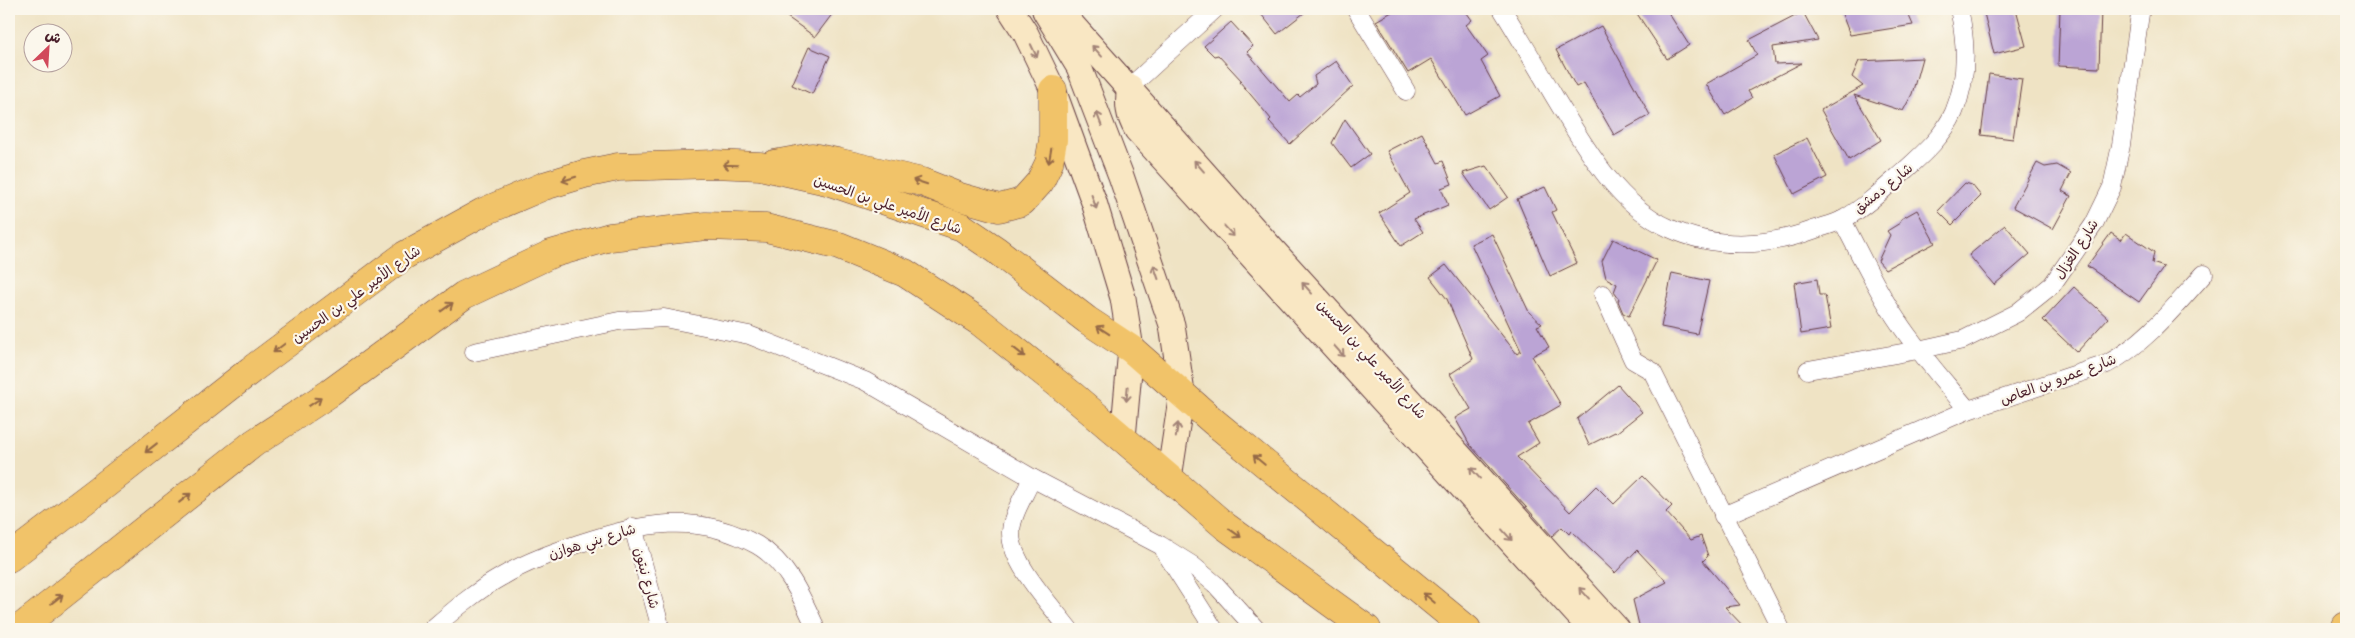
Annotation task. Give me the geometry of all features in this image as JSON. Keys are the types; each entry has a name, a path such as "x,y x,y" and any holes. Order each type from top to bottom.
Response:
{"main road":[{"path":"760,166 812,157 922,182 960,197 999,208 1022,202 1040,182 1050,163 1053,140 1053,90"},
{"name":"شارع الأمير علي بن الحسين","path":"9,558 251,370 405,255 482,212 544,186 584,174 618,167 713,164 760,166 827,181 962,227 996,250 1087,320 1131,349 1253,454 1467,629"},
{"path":"19,629 254,443 330,393 464,295 551,254 610,237 706,226 766,228 839,246 905,273 980,322 1122,438 1225,526 1367,629"}],"street":[{"path":"1010,9 1026,34 1053,90 1111,254 1123,298 1131,349 1122,438"},
{"path":"1044,9 1079,67 1121,176 1172,325 1182,393 1169,478"},
{"name":"شارع الأمير علي بن الحسين","path":"1058,9 1130,87 1270,247 1617,629"},
{"path":"1130,87 1214,9"},
{"path":"1356,9 1406,91"},
{"name":"شارع دمشق","path":"1502,9 1584,146 1610,181 1635,206 1668,228 1710,241 1737,245 1794,237 1842,220 1876,197 1925,152 1943,131 1953,113 1965,75 1964,32 1959,9"},
{"name":"شارع الغزال","path":"1808,370 1963,340 1991,328 2017,313 2052,286 2094,224 2112,187 2121,145 2140,14"},
{"name":"شارع الأمير علي بن الحسين","path":"1130,87 1127,105 1137,130 1591,629"},
{"path":"1842,220 1875,284 1918,350 1968,410"},
{"name":"شارع عمرو بن العاص","path":"1723,516 1968,410 2107,364 2124,355 2158,325 2204,274"},
{"path":"1603,294 1633,360 1652,371 1781,629"},
{"path":"474,352 619,321 664,318 708,325 749,335 865,381 1032,478 1160,545 1192,565 1215,584 1256,629"},
{"path":"1032,478 1014,516 1011,532 1013,546 1021,564 1069,629"},
{"name":"شارع بني هوازن","path":"432,629 458,606 509,573 540,557 633,527 675,522 710,526 758,546 780,564 800,593 814,624 813,629"},
{"name":"شارع نبتون","path":"633,527 661,629"},
{"path":"1160,545 1214,629"}],"building":[{"path":"776,9 836,9 815,37"},
{"path":"1257,9 1309,9 1277,34"},
{"path":"1397,9 1464,9 1472,20 1466,25 1488,56 1481,61 1500,96 1465,115 1431,59 1408,73 1376,21"},
{"path":"1634,9 1666,9 1689,45 1667,59"},
{"path":"1840,9 1906,9 1913,25 1850,35"},
{"path":"1983,9 2016,9 2026,46 1994,54"},
{"path":"2060,9 2101,10 2099,68 2058,66"},
{"path":"1803,12 1818,40 1773,47 1775,64 1802,63 1748,91 1752,98 1725,115 1706,84 1757,55 1749,40"},
{"path":"1231,22 1253,46 1247,52 1290,102 1298,95 1300,97 1316,84 1314,76 1336,61 1353,86 1290,144 1269,121 1271,119 1240,82 1242,81 1218,55 1214,56 1204,46"},
{"path":"1601,26 1650,115 1614,135 1584,83 1576,87 1556,50"},
{"path":"809,47 830,56 812,94 792,85"},
{"path":"1922,58 1912,94 1903,111 1854,95 1881,140 1849,160 1821,110 1863,86 1852,77 1859,61"},
{"path":"1989,74 2022,79 2013,139 1981,135"},
{"path":"1345,119 1370,154 1351,168 1332,143"},
{"path":"1422,133 1438,163 1443,161 1452,184 1441,188 1448,205 1414,219 1423,232 1401,246 1379,213 1410,193 1387,151"},
{"path":"1807,138 1827,177 1794,194 1774,154"},
{"path":"2037,163 2045,167 2057,165 2071,173 2062,191 2071,196 2053,229 2013,207"},
{"path":"1486,166 1508,197 1489,210 1463,173"},
{"path":"1965,183 1972,185 1981,196 1952,225 1938,211"},
{"path":"1545,187 1556,210 1552,212 1577,263 1550,276 1517,199"},
{"path":"1917,210 1935,243 1885,269 1878,261 1890,235 1887,231 1900,223 1901,219"},
{"path":"2005,225 2030,254 1994,285 1969,255"},
{"path":"2111,233 2121,240 2126,233 2154,252 2152,263 2164,267 2139,302 2087,266"},
{"path":"1492,234 1529,312 1542,324 1537,326 1549,347 1532,356 1561,405 1528,424 1539,443 1517,457 1570,512 1596,486 1614,504 1643,476 1672,506 1666,512 1691,540 1701,536 1708,556 1703,561 1740,605 1725,607 1746,629 1640,629 1633,600 1667,582 1637,550 1615,573 1571,531 1569,534 1562,527 1552,536 1470,445 1455,418 1471,409 1450,374 1473,359 1447,299 1430,277 1446,265 1517,354 1521,351 1471,244"},
{"path":"1613,239 1657,260 1629,316 1623,313 1618,301 1619,299 1614,292 1617,284 1606,278 1602,261"},
{"path":"1672,273 1709,281 1697,334 1661,327"},
{"path":"1817,279 1819,295 1825,295 1831,329 1801,334 1794,283"},
{"path":"2074,287 2108,318 2077,352 2043,320"},
{"path":"1618,385 1642,412 1616,433 1589,445 1577,419"}]}
